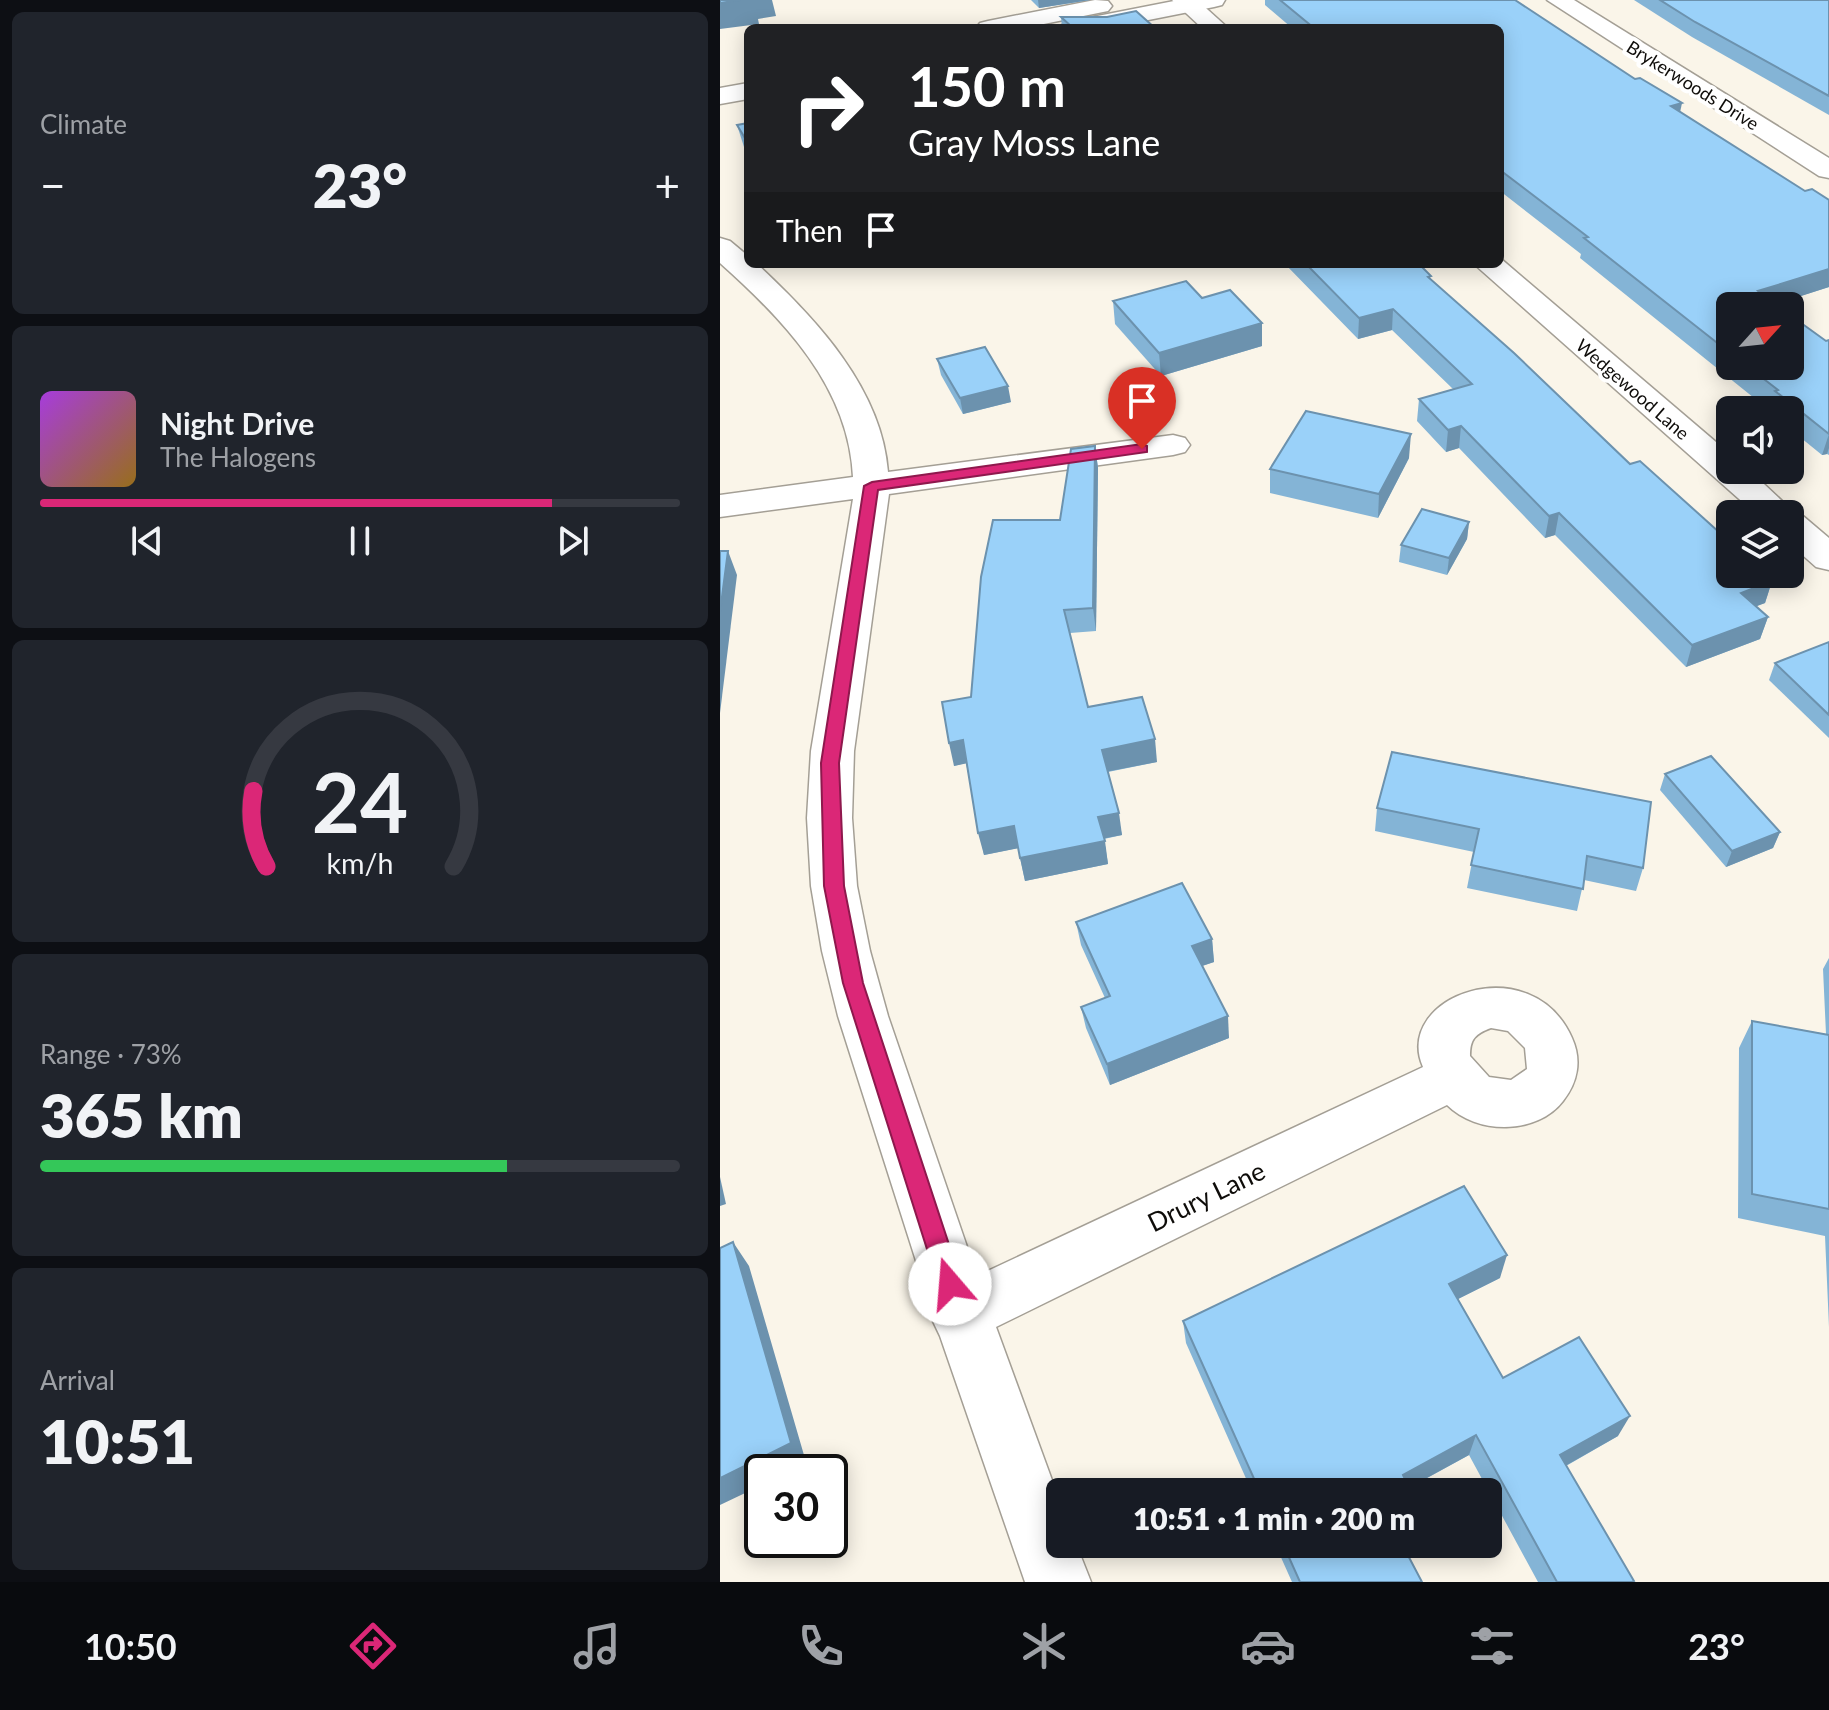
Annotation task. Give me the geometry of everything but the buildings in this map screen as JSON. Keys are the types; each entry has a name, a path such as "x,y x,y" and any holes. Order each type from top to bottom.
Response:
{"street":[{"path":"1008,24 1130,0"},
{"path":"1090,24 1186,2 1214,0"},
{"name":"Brykerwoods Drive","path":"1558,0 1829,170"},
{"path":"1186,2 1211,24"},
{"path":"720,80 744,75"},
{"path":"720,96 744,92"},
{"path":"720,247 795,315 827,358 855,411 867,449 872,486 830,763 834,886 853,983 959,1315 1058,1582"},
{"name":"Wedgewood Lane","path":"1494,268 1762,500"},
{"path":"720,506 1173,445"},
{"path":"1804,536 1829,558"},
{"name":"Drury Lane","path":"959,1315 1452,1078"}],"route":[{"path":"950,1284 853,983 834,886 830,763 872,486 1142,449"}]}
